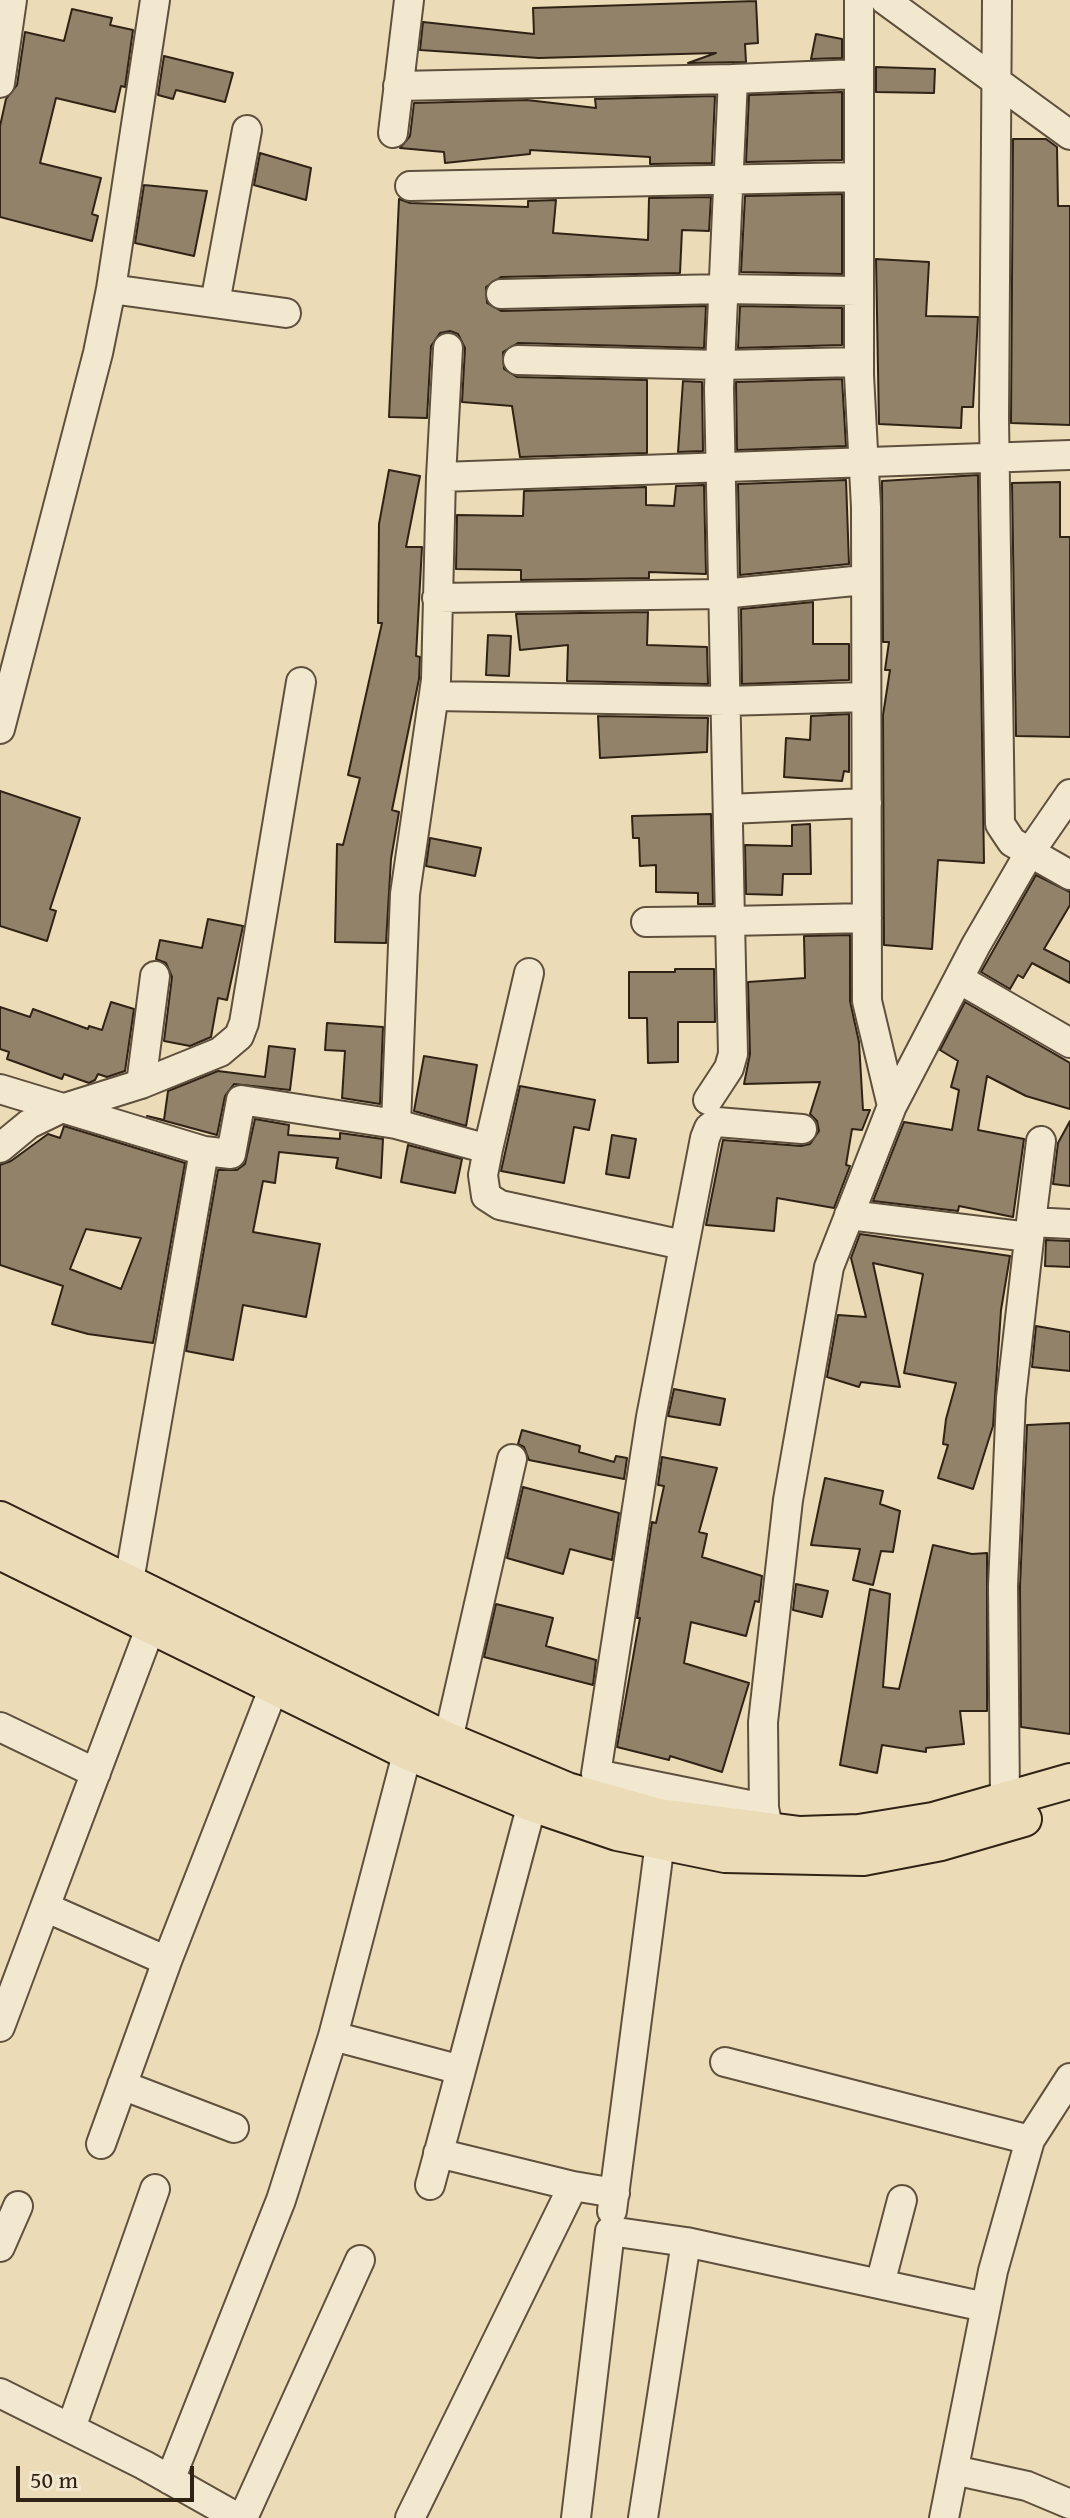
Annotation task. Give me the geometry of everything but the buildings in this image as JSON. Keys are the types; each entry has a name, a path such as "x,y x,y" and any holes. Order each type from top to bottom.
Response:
{"main road":[{"path":"0,1519 135,1608 274,1687 411,1738 448,1740 591,1799 659,1816 769,1832 859,1832 933,1820 1070,1781"},
{"path":"0,1552 135,1608 411,1738 532,1804 591,1799 660,1842 725,1855 769,1832 863,1858 941,1843 1070,1805"}],"street":[{"path":"0,729 111,289 155,0"},
{"path":"393,133 409,0"},
{"path":"859,0 858,291 865,464 867,1001 892,1106"},
{"path":"885,0 1070,135"},
{"path":"997,0 1000,83 994,418 997,458 1000,824 1012,842 1070,875"},
{"path":"0,83 10,1"},
{"path":"398,86 859,74"},
{"path":"708,1100 729,1068 733,1054 720,365 733,79"},
{"path":"215,303 247,130"},
{"path":"410,186 858,177"},
{"path":"111,289 286,313"},
{"path":"501,294 722,289 858,291"},
{"path":"396,1124 405,894 434,696 448,348"},
{"path":"518,360 720,365 859,362"},
{"path":"441,477 1070,455"},
{"path":"437,598 722,594 864,580"},
{"path":"0,1148 29,1124 58,1110 141,1084 220,1052 239,1036 244,1023 301,682"},
{"path":"434,696 725,701 866,697"},
{"path":"769,1832 763,1722 788,1500 829,1267 892,1106 1030,852 1070,794"},
{"path":"728,809 867,803"},
{"path":"646,922 867,918"},
{"path":"529,973 488,1149 483,1175 486,1196 500,1205 683,1245"},
{"path":"141,1084 155,976"},
{"path":"959,979 1070,1043"},
{"path":"0,1089 58,1110 204,1151 231,1154 241,1100 396,1124 488,1149"},
{"path":"591,1799 651,1417 683,1245 709,1128 717,1122 802,1129"},
{"path":"1005,1800 1003,1586 1010,1430 1041,1141"},
{"path":"0,2027 96,1773 135,1608 204,1151"},
{"path":"849,1215 1030,1230 1070,1224"},
{"path":"448,1740 512,1459"},
{"path":"101,2144 167,1961 274,1687"},
{"path":"0,1727 96,1773"},
{"path":"170,2480 281,2200 333,2036 411,1738"},
{"path":"430,2185 532,1804"},
{"path":"576,2518 660,1842"},
{"path":"45,1907 167,1961"},
{"path":"333,2036 461,2070"},
{"path":"725,2062 1030,2140"},
{"path":"944,2518 985,2307 1030,2140 1070,2078"},
{"path":"122,2085 234,2128"},
{"path":"438,2153 573,2186 615,2193"},
{"path":"410,2518 573,2186"},
{"path":"71,2428 155,2189"},
{"path":"880,2284 902,2200"},
{"path":"0,2247 18,2206"},
{"path":"610,2231 686,2242 985,2307"},
{"path":"643,2518 686,2242"},
{"path":"0,2393 240,2518 360,2260"},
{"path":"954,2470 1027,2486 1070,2504"}]}
